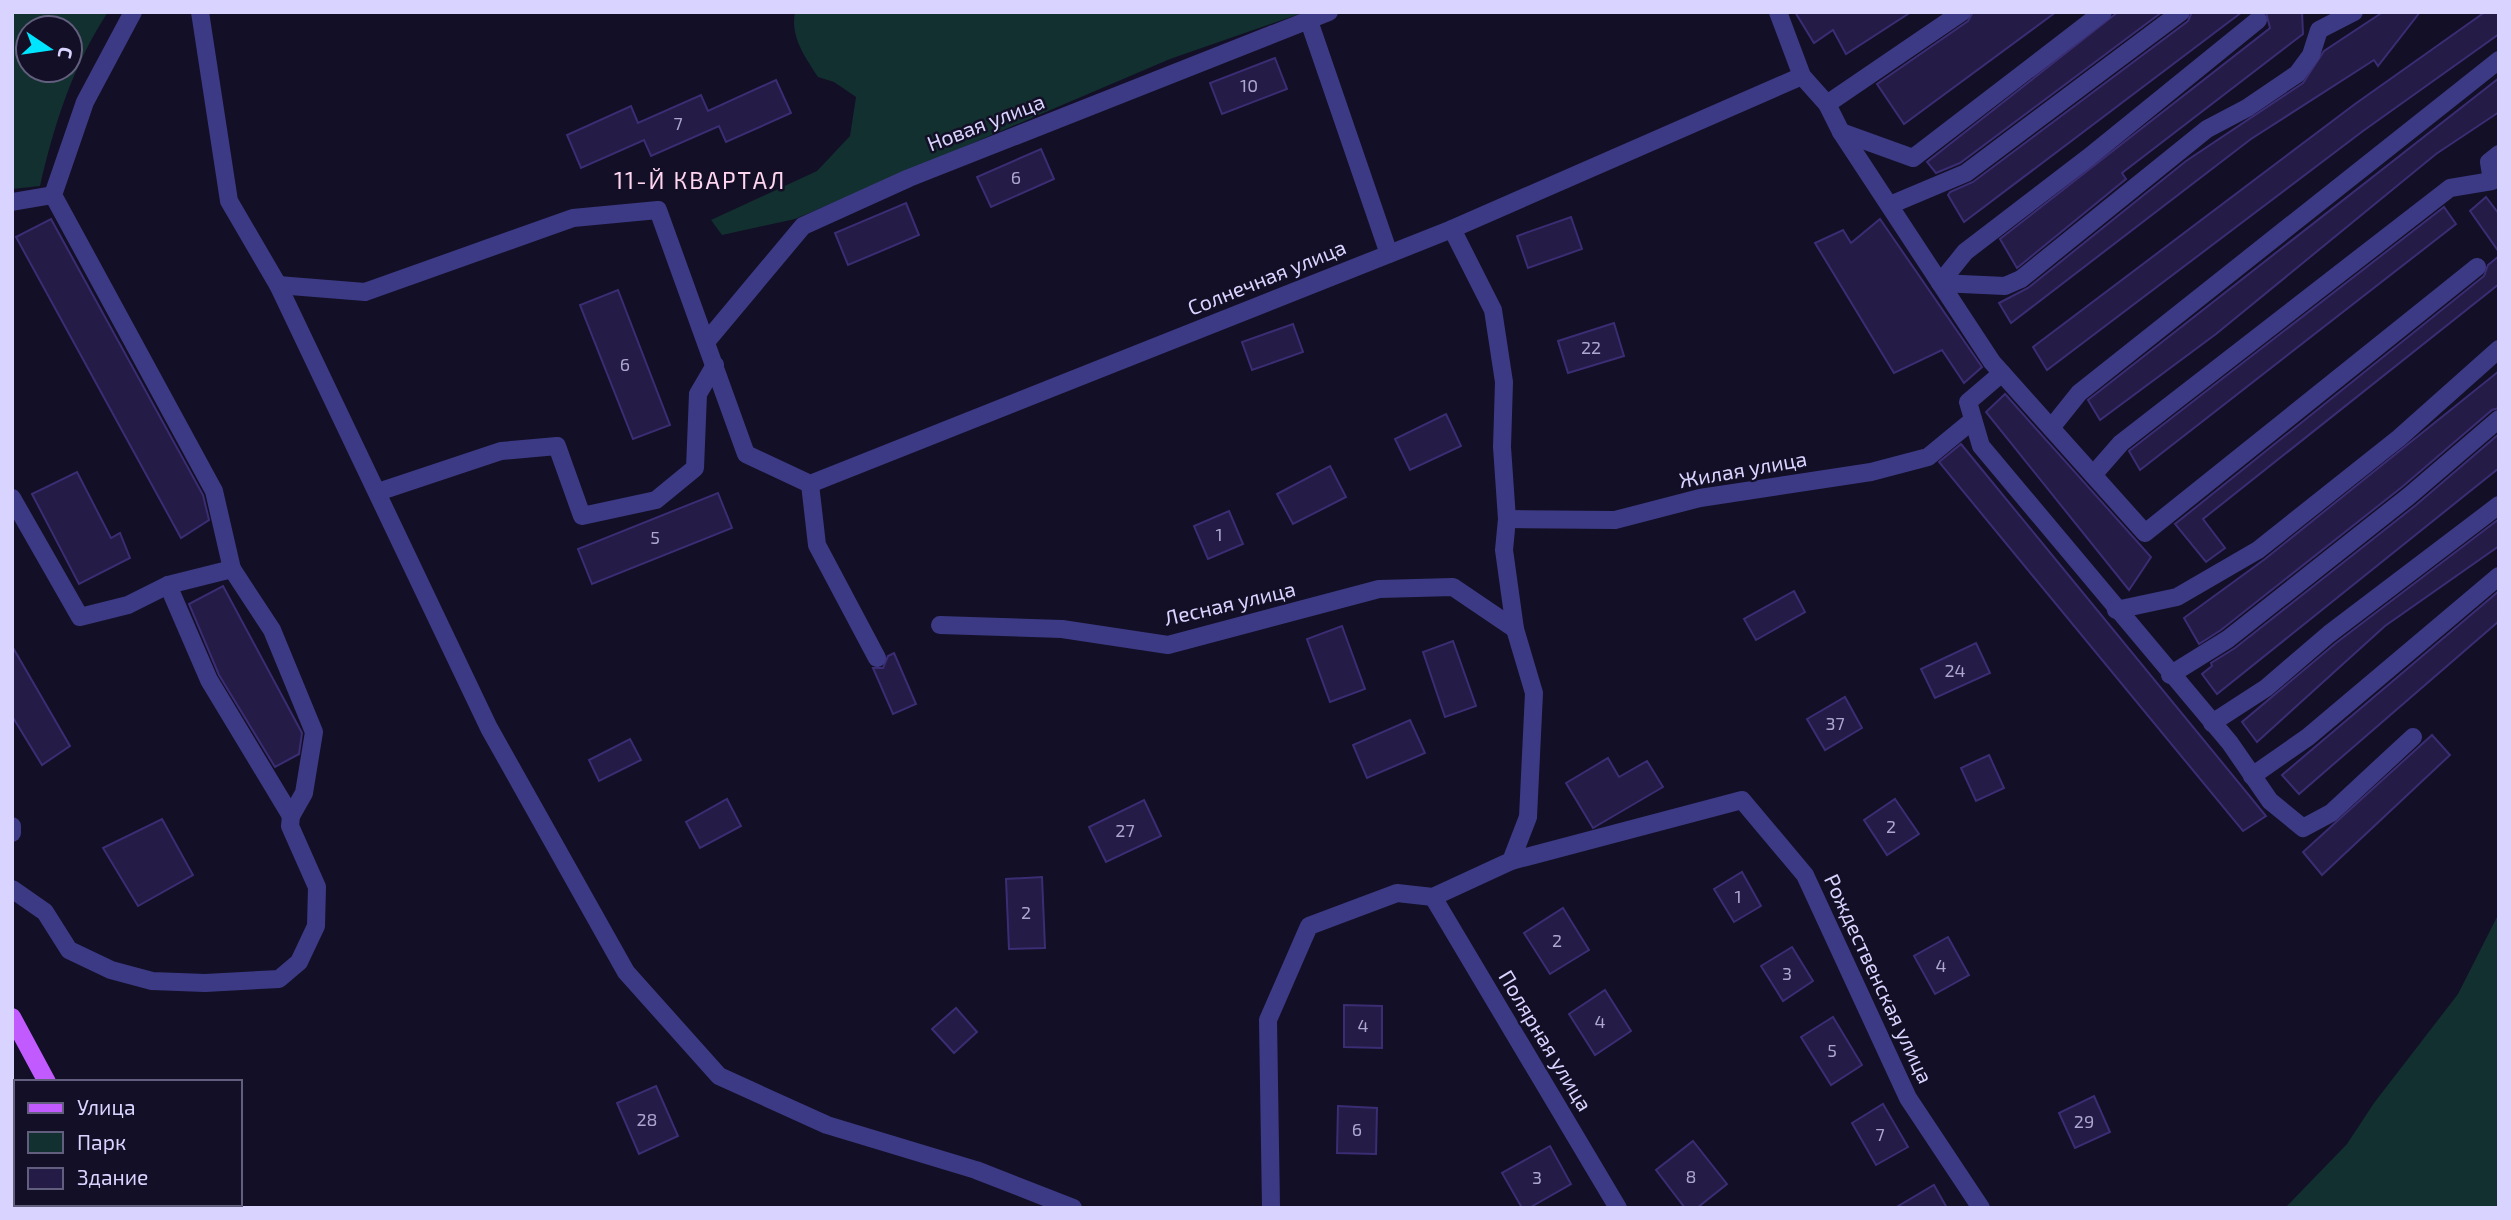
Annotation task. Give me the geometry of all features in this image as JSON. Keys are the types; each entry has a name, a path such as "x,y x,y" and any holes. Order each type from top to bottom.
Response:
{"main road":[{"path":"12,1017 46,1080"}],"street":[{"path":"12,889 45,912 69,950 111,970 152,981 205,984 279,979 299,962 316,926 317,887 290,826 291,816 304,793 314,732 272,630 232,569 214,491 53,195 85,102 133,12"},
{"path":"200,12 229,201 278,285 489,728 626,972 719,1076 827,1125 976,1170 1073,1208"},
{"name":"Новая улица","path":"706,342 803,226 909,178 1329,12"},
{"path":"1827,104 1962,12"},
{"path":"1840,132 1913,158 2103,12"},
{"path":"1890,205 1966,173 2181,12"},
{"path":"1940,282 2005,286 2021,279 2207,129 2247,108 2297,74 2311,55 2319,30 2354,12"},
{"path":"1782,14 1802,76 1827,104 1840,132 2002,373 2145,533 2477,267"},
{"path":"1309,20 1389,254"},
{"path":"1940,282 1965,252 2089,157 2258,20"},
{"path":"2051,428 2079,393 2499,60"},
{"name":"Солнечная улица","path":"810,484 1452,229 1802,76"},
{"path":"2093,475 2121,443 2450,188 2495,182 2489,162 2499,154"},
{"path":"12,202 53,195"},
{"path":"278,285 366,292 573,218 658,210 746,454 810,484 817,545 877,657"},
{"path":"1271,1208 1268,1020 1309,926 1397,893 1433,897 1511,861 1528,817 1534,693 1516,629 1504,550 1507,519 1502,447 1504,382 1493,310 1452,229"},
{"path":"2116,610 2177,597 2258,551 2399,438 2499,349"},
{"path":"378,492 501,450 557,446 582,516 656,500 695,468 698,394 715,365"},
{"path":"2002,373 1968,402 1981,446 2212,723 2270,801 2303,828 2331,813 2413,737"},
{"path":"2170,675 2228,639 2409,496 2499,419"},
{"name":"Жилая улица","path":"1507,519 1615,520 1700,498 1871,472 1928,457 1973,420"},
{"path":"12,498 80,617 128,605 168,585 232,569"},
{"path":"2212,723 2266,688 2329,634 2499,505"},
{"path":"2252,776 2308,737 2499,576"},
{"path":"168,585 209,680 246,746 291,816"},
{"name":"Лесная улица","path":"940,625 1062,629 1168,645 1379,589 1452,587 1516,629"},
{"name":"Рождественская улица","path":"1511,861 1742,800 1805,875 1908,1098 1981,1208"},
{"path":"12,825 12,833"},
{"name":"Полярная улица","path":"1433,897 1618,1208"}],"green space":[{"path":"12,12 108,12 84,55 84,14 14,14 14,84 71,84 40,186 12,189"},
{"path":"795,12 1305,12 1170,59 795,219 722,235 711,220 817,171 850,136 856,97 834,82 818,77 797,38"},
{"path":"2499,913 2499,1208 2285,1208 2347,1144 2374,1103 2458,994"}],"building":[{"path":"1795,12 1911,12 1846,54 1833,30 1814,43"},
{"path":"1973,12 2056,12 1904,124 1877,84 1968,21"},
{"path":"2118,12 2162,12 1960,163 1936,173 1927,162"},
{"path":"2192,12 2242,12 1964,222 1948,195 1950,192 1973,182 2188,21"},
{"path":"2266,12 2302,12 2303,34 2122,173 2126,179 2017,268 2000,239 2270,28"},
{"path":"2383,12 2420,12 2378,66 2374,60 2251,139 2011,323 1999,303 2028,288 2186,161 2303,83 2324,51"},
{"path":"2485,12 2499,12 2499,34 2363,131 2047,370 2033,347 2355,104"},
{"path":"1275,58 1287,89 1222,114 1210,83"},
{"path":"2499,78 2499,112 2436,154 2216,334 2100,420 2088,400"},
{"path":"776,80 791,113 726,142 719,126 651,156 644,140 581,168 567,135 631,106 638,123 701,95 708,111"},
{"path":"1041,149 1054,179 991,207 977,177"},
{"path":"2486,197 2499,214 2499,252 2470,211"},
{"path":"906,203 919,235 848,265 835,233"},
{"path":"2444,207 2456,224 2140,470 2129,451"},
{"path":"1571,217 1582,249 1528,268 1517,236"},
{"path":"51,219 203,495 209,520 181,538 16,237"},
{"path":"1880,219 1982,367 1964,383 1942,350 1894,373 1815,243 1843,230 1851,243"},
{"path":"2499,256 2499,284 2203,519 2225,548 2206,562 2175,524 2484,276 2488,265"},
{"path":"618,290 670,425 633,439 580,305"},
{"path":"1614,323 1624,356 1568,373 1558,341"},
{"path":"1293,324 1303,352 1252,370 1242,342"},
{"path":"2499,371 2499,408 2492,410 2402,487 2221,630 2199,644 2184,618 2265,559"},
{"path":"2005,394 2151,557 2129,590 1986,412"},
{"path":"1446,414 1461,446 1410,470 1395,439"},
{"path":"2499,434 2499,468 2217,694 2202,674 2212,666 2211,663 2235,648 2416,505"},
{"path":"1961,444 2266,816 2243,831 1939,462"},
{"path":"1330,466 1346,497 1293,524 1277,494"},
{"path":"77,472 111,538 120,533 130,558 79,584 32,494"},
{"path":"718,493 732,528 592,584 578,549"},
{"path":"1229,511 1243,544 1208,559 1194,526"},
{"path":"2499,519 2499,546 2385,626 2257,742 2242,722 2336,643"},
{"path":"223,586 302,733 299,754 275,767 219,675 189,604"},
{"path":"1794,591 1805,612 1756,640 1744,619"},
{"path":"2499,591 2499,621 2299,794 2282,775"},
{"path":"1342,626 1365,689 1330,702 1307,639"},
{"path":"1453,641 1476,706 1445,717 1423,652"},
{"path":"1976,643 1990,673 1935,698 1921,669"},
{"path":"12,646 70,746 42,765 12,716"},
{"path":"894,653 916,704 893,714 873,668 883,668 888,656"},
{"path":"1845,697 1862,728 1825,750 1807,719"},
{"path":"1410,720 1425,753 1367,778 1353,745"},
{"path":"2432,735 2450,755 2322,875 2303,852"},
{"path":"630,739 641,760 599,781 589,760"},
{"path":"1989,755 2004,788 1976,801 1961,768"},
{"path":"1608,758 1619,777 1647,761 1663,787 1593,828 1566,783"},
{"path":"727,799 741,826 700,848 686,822"},
{"path":"1895,799 1919,834 1887,855 1864,820"},
{"path":"1144,800 1161,836 1106,862 1089,827"},
{"path":"162,819 193,875 138,906 103,848"},
{"path":"1742,872 1761,906 1734,922 1714,889"},
{"path":"1042,877 1045,948 1009,949 1006,879"},
{"path":"1563,908 1589,950 1550,974 1524,933"},
{"path":"1948,937 1969,975 1935,994 1914,956"},
{"path":"1792,947 1813,981 1783,1001 1761,966"},
{"path":"1605,990 1631,1031 1595,1055 1569,1014"},
{"path":"1344,1005 1382,1006 1382,1048 1344,1047"},
{"path":"956,1008 977,1032 954,1053 932,1029"},
{"path":"1833,1017 1862,1065 1831,1085 1801,1037"},
{"path":"656,1086 678,1136 639,1154 617,1103"},
{"path":"2094,1096 2110,1132 2075,1148 2059,1113"},
{"path":"1883,1104 1908,1147 1876,1165 1852,1123"},
{"path":"1338,1106 1377,1108 1376,1154 1337,1153"},
{"path":"1693,1141 1727,1184 1697,1208 1685,1208 1656,1170"},
{"path":"1550,1146 1571,1184 1529,1208 1522,1208 1502,1173"},
{"path":"1934,1185 1947,1208 1895,1208"}],"district":[{"name":"11-Й КВАРТАЛ","path":"700,181"}]}
